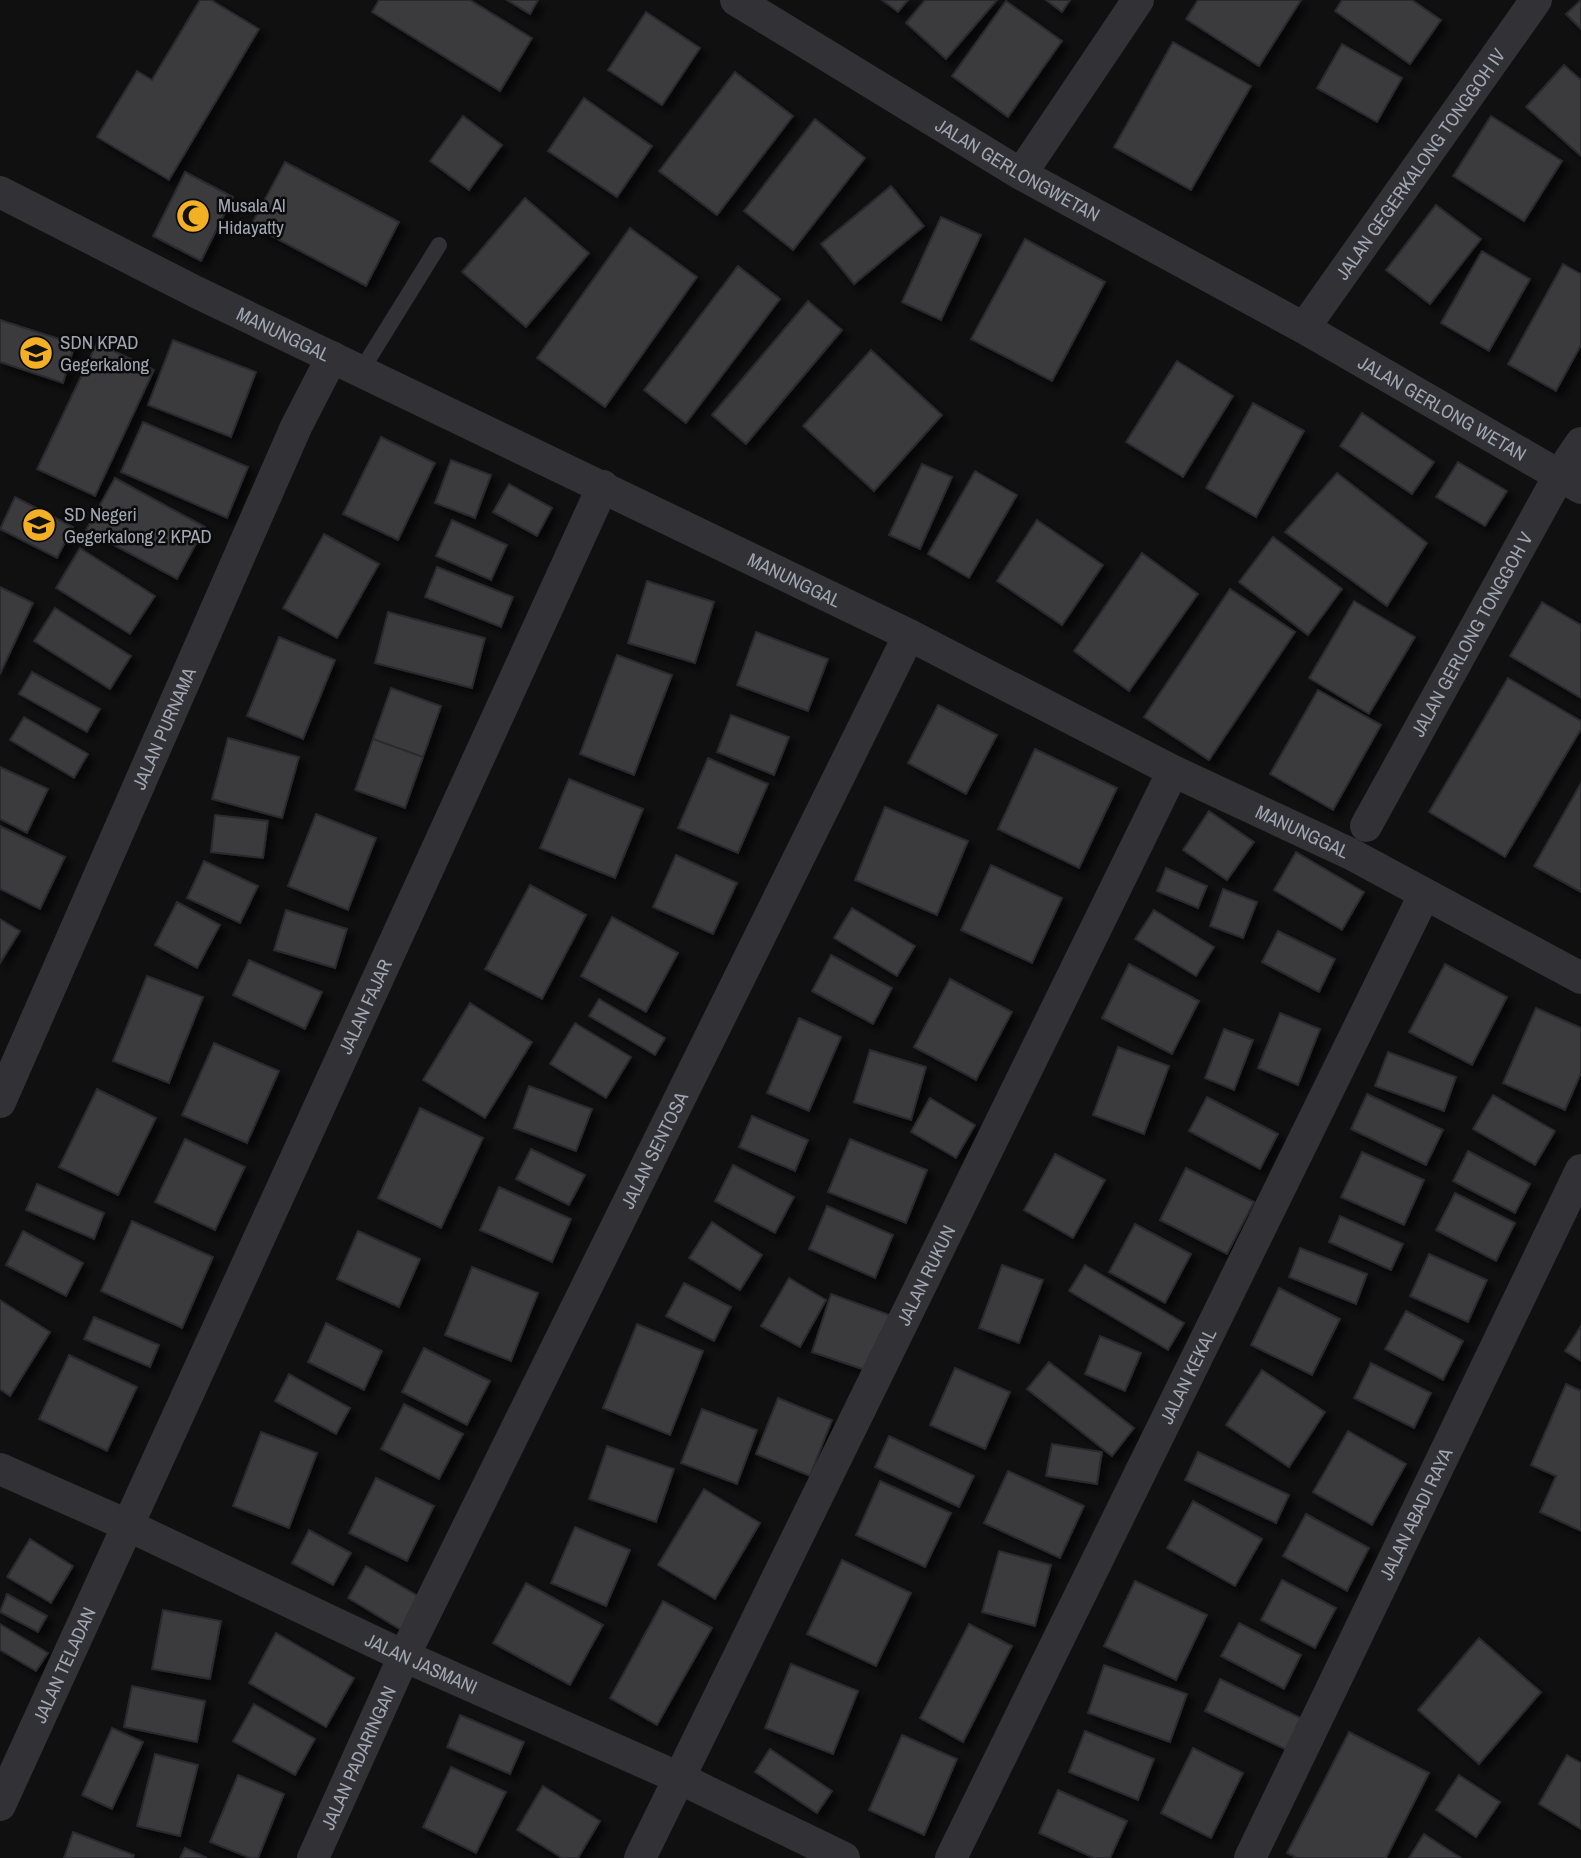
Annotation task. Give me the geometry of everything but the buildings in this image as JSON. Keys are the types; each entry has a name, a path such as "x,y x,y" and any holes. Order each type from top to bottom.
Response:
{"street":[{"name":"JALAN GERLONGWETAN","path":"736,0 1021,174 1304,328"},
{"path":"1021,174 1138,0"},
{"name":"JALAN GEGERKALONG TONGGOH IV","path":"1304,328 1536,0"},
{"name":"MANUNGGAL","path":"0,192 332,357 603,486 1173,771 1351,854 1581,978"},
{"name":"JALAN GERLONG WETAN","path":"1304,328 1570,481"},
{"name":"JALAN PURNAMA","path":"0,1102 296,427 332,357"},
{"name":"JALAN GERLONG TONGGOH V","path":"1366,826 1570,481 1581,443"},
{"name":"JALAN FAJAR","path":"127,1525 603,486"},
{"name":"JALAN SENTOSA","path":"404,1656 907,640"},
{"name":"JALAN RUKUN","path":"640,1858 677,1777 1173,771"},
{"name":"JALAN KEKAL","path":"951,1858 1424,895"},
{"name":"JALAN ABADI RAYA","path":"1250,1858 1581,1170"},
{"name":"JALAN JASMANI","path":"0,1469 127,1525 404,1656 677,1777 844,1858"},
{"name":"JALAN TELADAN","path":"0,1805 127,1525"},
{"name":"JALAN PADARINGAN","path":"313,1858 404,1656"}],"lane":[{"path":"361,371 439,245"}],"place":[{"name":"Musala Al Hidayatty","path":"193,216"},
{"name":"SDN KPAD Gegerkalong","path":"36,353"},
{"name":"SD Negeri Gegerkalong 2 KPAD","path":"39,525"}]}
